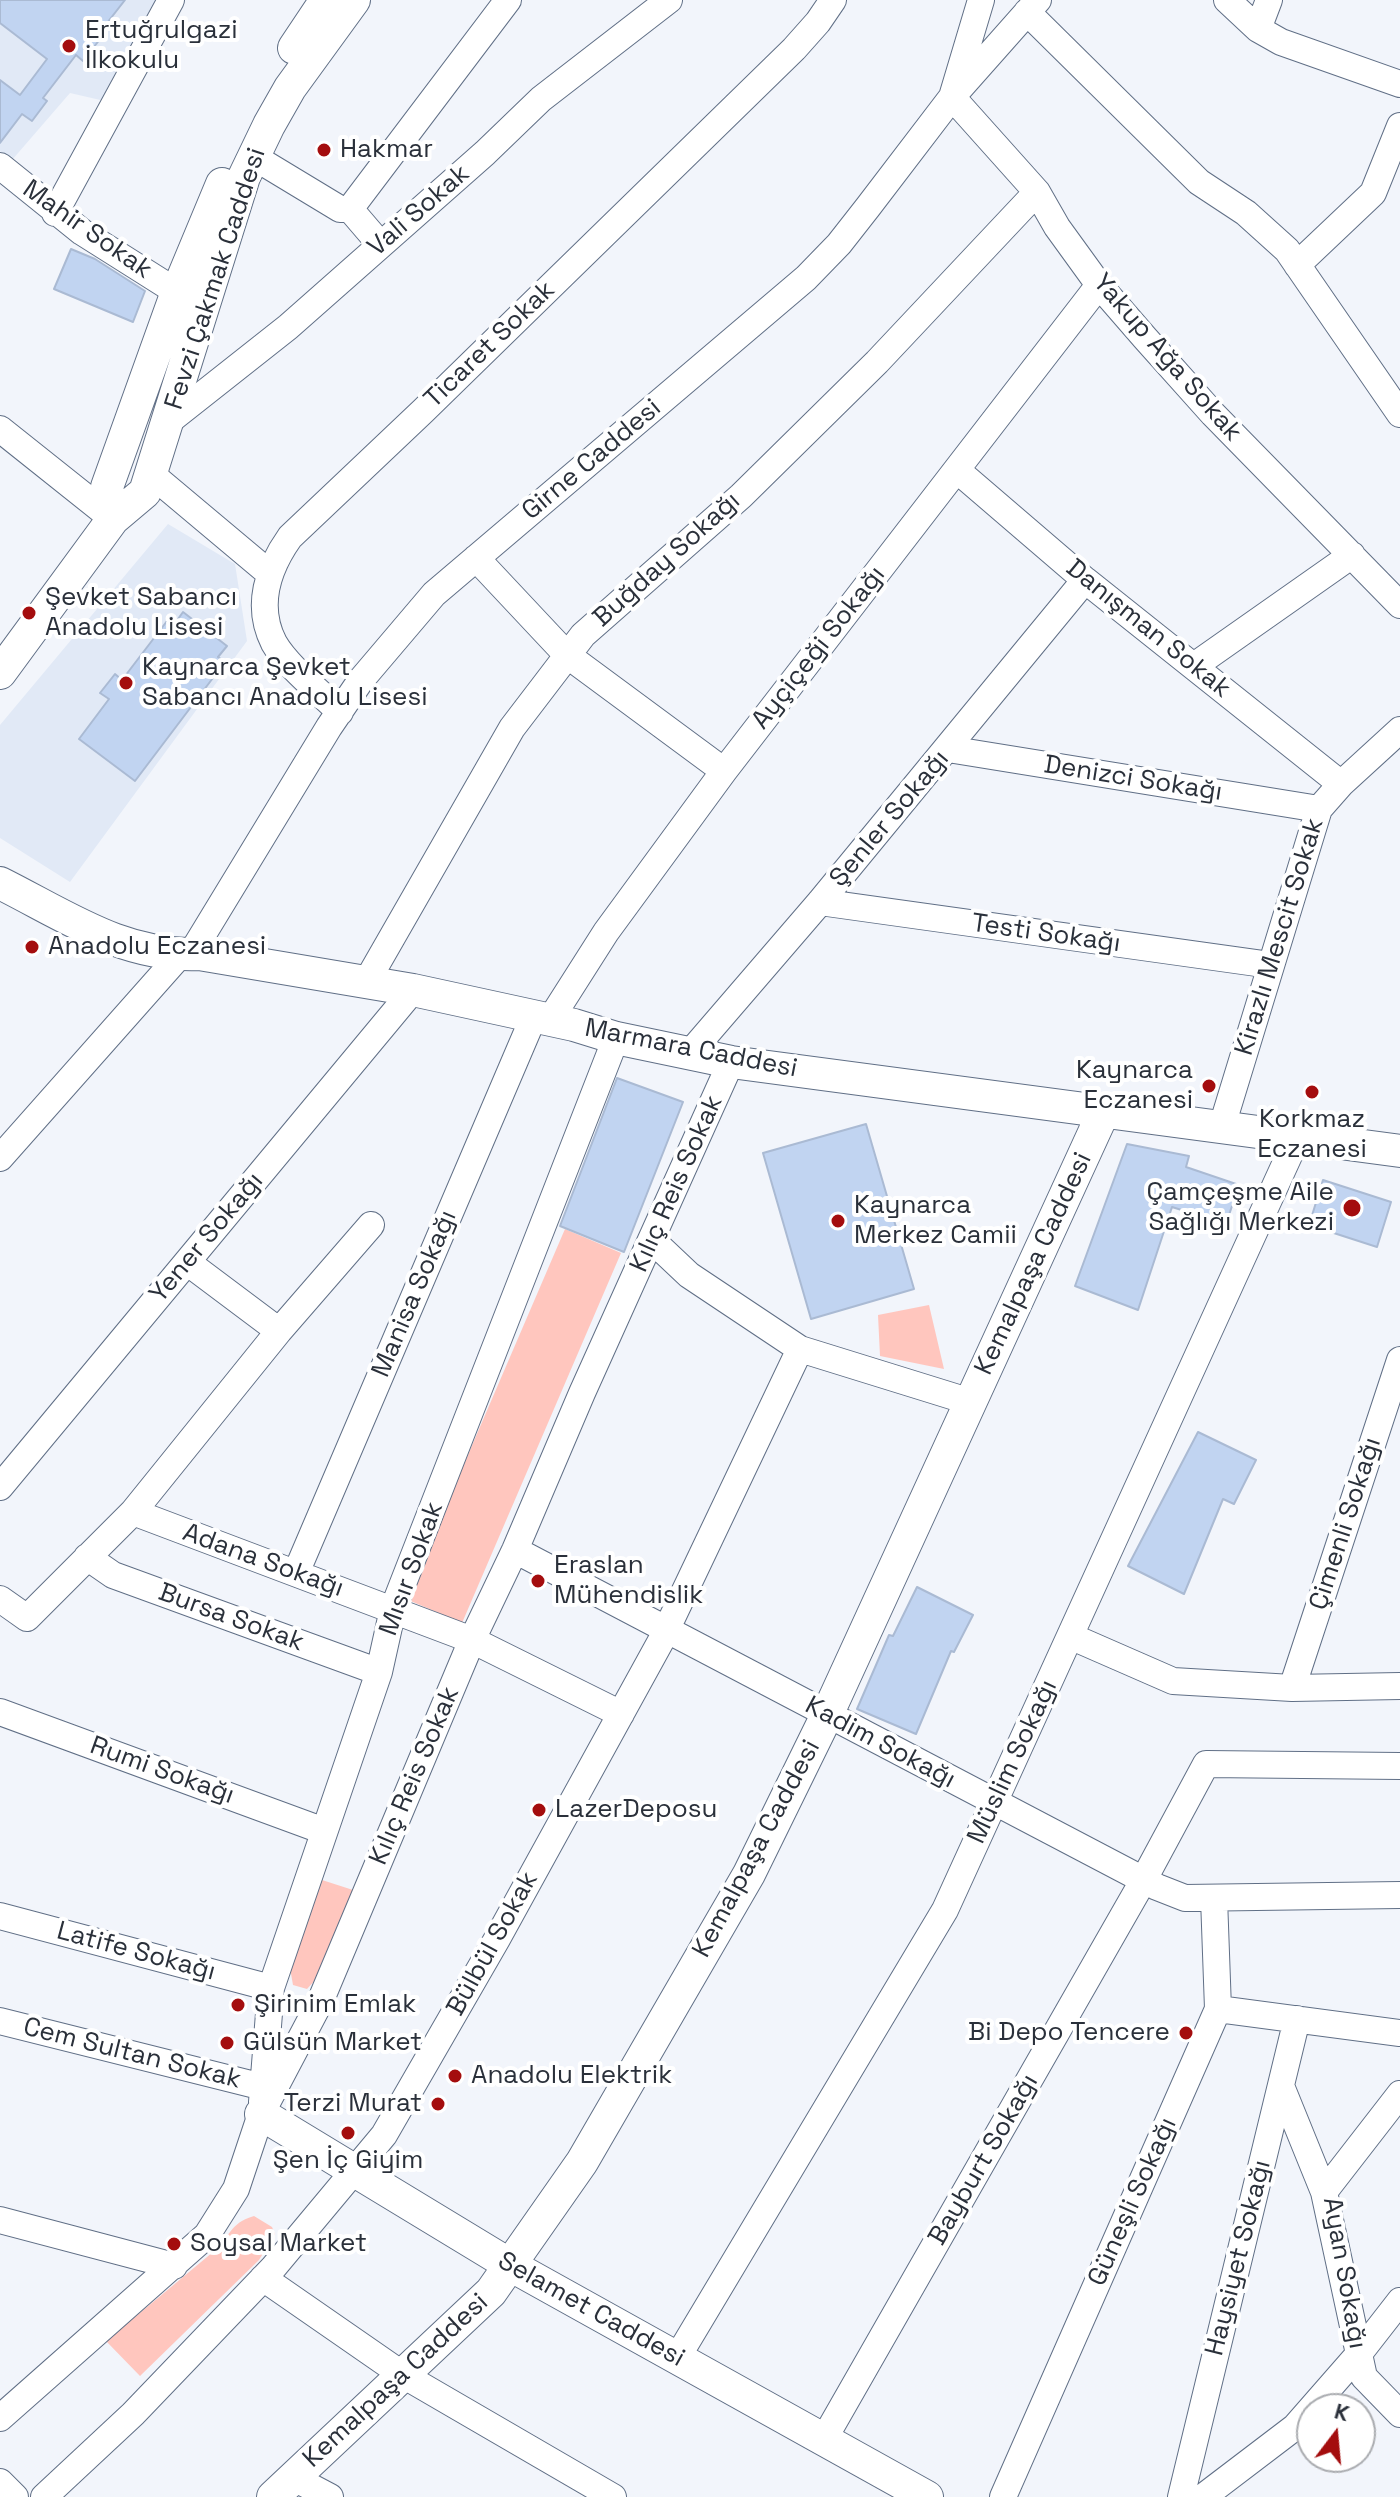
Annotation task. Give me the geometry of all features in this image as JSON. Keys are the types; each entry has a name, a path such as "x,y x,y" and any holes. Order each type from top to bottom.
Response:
{"street":[{"path":"55,213 171,0"},
{"name":"Fevzi Çakmak Caddesi","path":"113,519 107,487 177,292 225,178 267,92 326,0"},
{"name":"Fevzi Çakmak Caddesi","path":"4,661 113,519 145,492 230,220 254,157 290,88 354,0"},
{"path":"350,209 508,0"},
{"name":"Vali Sokak","path":"169,421 288,327 485,153 541,99 669,0"},
{"path":"803,0 826,11"},
{"path":"952,97 981,0"},
{"path":"1227,0 1258,29 1281,42 1400,84"},
{"path":"1258,29 1269,0"},
{"path":"1033,6 1199,182 1246,213 1287,250 1400,414"},
{"name":"Girne Caddesi","path":"0,1158 185,954 340,712 399,633 434,594 806,278 839,244 952,97 1033,6"},
{"name":"Ticaret Sokak","path":"340,712 275,644 266,619 269,573 274,559 290,537 423,411 826,11"},
{"name":"Yakup Ağa Sokak","path":"952,97 1037,192 1057,227 1099,285 1213,414 1400,605"},
{"path":"1297,265 1373,193 1400,126"},
{"path":"254,157 340,209 350,209 380,244"},
{"name":"Mahir Sokak","path":"0,166 55,213 177,292"},
{"name":"Buğday Sokağı","path":"367,981 512,728 583,635 741,496 877,362 1037,192"},
{"name":"Ayçiçeği Sokağı","path":"542,1018 724,771 1099,285"},
{"path":"0,429 113,519"},
{"name":"Danışman Sokak","path":"958,471 1085,580 1341,784"},
{"path":"151,474 269,573"},
{"path":"1194,666 1352,555"},
{"path":"476,558 567,655 724,771"},
{"name":"Şenler Sokağı","path":"690,1053 948,749 1085,580"},
{"name":"Kirazlı Mescit Sokak","path":"1222,1126 1319,809 1341,784 1400,730"},
{"name":"Denizci Sokağı","path":"948,749 1319,809"},
{"name":"Marmara Caddesi","path":"0,883 116,941 139,949 367,981 731,1062 1400,1151"},
{"name":"Testi Sokağı","path":"820,902 1271,965"},
{"name":"Yener Sokağı","path":"0,1487 413,990"},
{"name":"Manisa Sokağı","path":"296,1573 542,1018"},
{"name":"Mısır Sokak","path":"262,2100 271,1988 379,1672 393,1609 616,1038"},
{"name":"Kılıç Reis Sokak","path":"0,2418 207,2235 236,2189 262,2100 320,2002 472,1640 515,1550 731,1062"},
{"name":"Kemalpaşa Caddesi","path":"284,2487 491,2292 582,2162 749,1874 827,1715 1104,1111"},
{"name":"Müslim Sokağı","path":"677,2358 945,1910 1297,1138"},
{"path":"0,1599 27,1618 133,1512 279,1331 371,1225"},
{"path":"653,1241 689,1275 800,1349 971,1402"},
{"path":"187,1262 279,1331"},
{"name":"Bülbül Sokak","path":"44,2497 133,2414 263,2278 384,2135 497,1939 667,1630 800,1349"},
{"name":"Çimenli Sokağı","path":"1292,1688 1400,1360"},
{"name":"Adana Sokağı","path":"133,1512 472,1640 621,1714"},
{"name":"Kadim Sokağı","path":"515,1550 1143,1881 1185,1898 1400,1895"},
{"name":"Bursa Sokak","path":"87,1557 113,1575 379,1672"},
{"path":"1070,1636 1173,1681 1292,1688 1400,1686"},
{"name":"Rumi Sokağı","path":"0,1712 324,1831"},
{"name":"Bayburt Sokağı","path":"824,2439 1143,1881 1206,1764 1400,1766"},
{"name":"Güneşli Sokağı","path":"1003,2497 1218,2009 1214,1898"},
{"name":"Latife Sokağı","path":"0,1916 271,1988"},
{"path":"1218,2009 1400,2033"},
{"name":"Haysiyet Sokağı","path":"1181,2497 1297,2019"},
{"name":"Cem Sultan Sokak","path":"0,2021 262,2100"},
{"path":"1281,2086 1324,2192"},
{"name":"Ayan Sokağı","path":"1400,2094 1324,2192 1364,2377 1400,2414"},
{"name":"Selamet Caddesi","path":"262,2100 353,2172 510,2265 927,2497"},
{"path":"0,2220 174,2266"},
{"path":"263,2278 403,2375 613,2497"},
{"path":"1203,2497 1295,2427 1400,2301"},
{"path":"0,2482 15,2497"},
{"path":"284,2487 330,2497"}],"shaded area":[{"name":"Ertuğrulgazi İlkokulu","path":"0,0 162,0 109,102 70,93 12,160 0,151"},
{"name":"Kaynarca Şevket Sabancı Anadolu Lisesi","path":"168,524 235,564 247,641 70,882 0,838 0,725"},
{"path":"565,1229 621,1253 462,1623 406,1599"},
{"path":"929,1305 944,1369 880,1356 878,1315"},
{"path":"322,1880 353,1890 318,1977 307,1989 293,1985 290,1968"},
{"path":"254,2216 272,2227 275,2234 259,2260 140,2376 106,2341 219,2247 239,2223"}],"building":[{"path":"0,0 125,0 100,32 104,34 83,61 76,55 43,98 47,101 32,121 22,114 0,143 0,80 20,95 47,59 0,23"},
{"path":"71,249 95,259 145,291 133,322 54,289"},
{"path":"183,612 227,646 218,657 225,662 135,781 79,739 109,699 100,693 115,674 122,680 167,621 173,626"},
{"path":"617,1078 683,1102 624,1252 560,1226"},
{"name":"Kaynarca Merkez Camii","path":"866,1124 914,1289 811,1319 763,1153"},
{"path":"1127,1144 1189,1156 1186,1167 1239,1185 1226,1224 1172,1207 1138,1310 1075,1286"},
{"name":"Çamçeşme Aile Sağlığı Merkezi","path":"1323,1180 1391,1202 1377,1247 1309,1225"},
{"path":"1198,1432 1256,1460 1234,1504 1223,1499 1184,1594 1128,1566"},
{"path":"917,1587 973,1615 954,1652 951,1651 916,1734 857,1709 889,1635 893,1636"}],"place":[{"name":"Ertuğrulgazi İlkokulu","path":"69,46"},
{"name":"Hakmar","path":"324,150"},
{"name":"Şevket Sabancı Anadolu Lisesi","path":"29,613"},
{"name":"Kaynarca Şevket Sabancı Anadolu Lisesi","path":"126,683"},
{"name":"Anadolu Eczanesi","path":"32,947"},
{"name":"Kaynarca Eczanesi","path":"1209,1086"},
{"name":"Korkmaz Eczanesi","path":"1312,1092"},
{"name":"Çamçeşme Aile Sağlığı Merkezi","path":"1352,1208"},
{"name":"Kaynarca Merkez Camii","path":"838,1221"},
{"name":"Eraslan Mühendislik","path":"538,1581"},
{"name":"LazerDeposu","path":"539,1810"},
{"name":"Şirinim Emlak","path":"238,2005"},
{"name":"Bi Depo Tencere","path":"1186,2033"},
{"name":"Gülsün Market","path":"227,2043"},
{"name":"Anadolu Elektrik","path":"455,2076"},
{"name":"Terzi Murat","path":"438,2104"},
{"name":"Şen İç Giyim","path":"348,2133"},
{"name":"Soysal Market","path":"174,2244"}]}
